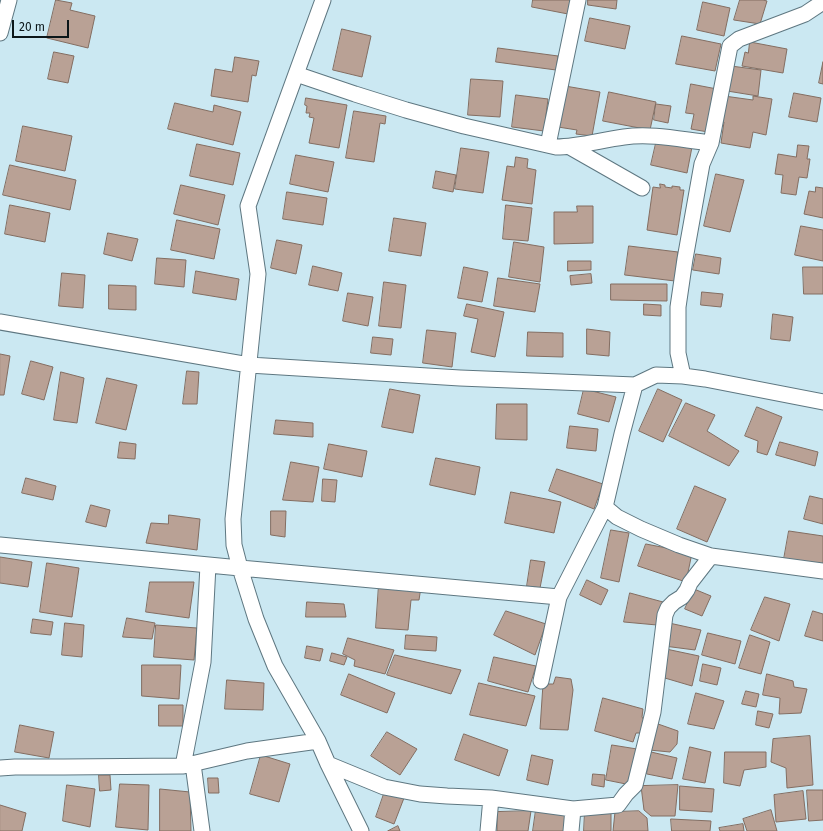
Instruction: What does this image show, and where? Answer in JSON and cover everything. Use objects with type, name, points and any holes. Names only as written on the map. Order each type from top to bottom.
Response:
[{"type":"street","points":[[0,33],[9,0]]},
{"type":"street","points":[[323,0],[248,206],[258,274],[233,519],[234,545],[256,619],[275,666],[318,741],[361,831]]},
{"type":"street","points":[[548,145],[578,0]]},
{"type":"street","points":[[684,376],[678,353],[678,307],[702,164],[710,143],[730,46],[739,39],[805,14],[823,2]]},
{"type":"street","points":[[296,74],[406,110],[464,126],[556,147],[570,147],[624,137],[648,135],[710,143]]},
{"type":"street","points":[[570,147],[642,188]]},
{"type":"street","points":[[0,322],[249,365],[460,378],[635,385],[656,375],[684,376],[823,402]]},
{"type":"street","points":[[541,682],[559,597],[605,507],[635,385]]},
{"type":"street","points":[[605,507],[617,517],[641,529],[679,545],[711,556],[823,571]]},
{"type":"street","points":[[0,545],[559,597]]},
{"type":"street","points":[[328,764],[384,786],[420,794],[491,798],[573,809],[618,805],[635,785],[653,712],[665,615],[668,608],[682,597],[711,556]]},
{"type":"street","points":[[202,831],[188,765],[203,662],[208,565]]},
{"type":"street","points":[[0,768],[15,766],[64,767],[188,765],[247,751],[318,741]]},
{"type":"street","points":[[488,831],[491,798]]},
{"type":"street","points":[[571,831],[573,809]]},
{"type":"building","points":[[56,0],[72,3],[70,10],[95,16],[88,48],[47,38]]},
{"type":"building","points":[[533,0],[570,0],[568,14],[532,7]]},
{"type":"building","points":[[588,0],[617,0],[616,9],[588,5]]},
{"type":"building","points":[[740,0],[767,1],[760,24],[734,20]]},
{"type":"building","points":[[703,2],[730,8],[724,36],[697,30]]},
{"type":"building","points":[[590,18],[630,26],[625,49],[585,41]]},
{"type":"building","points":[[342,29],[371,36],[362,77],[333,70]]},
{"type":"building","points":[[682,36],[721,44],[715,71],[676,64]]},
{"type":"building","points":[[750,42],[787,49],[783,73],[742,66],[745,52],[748,53]]},
{"type":"building","points":[[498,48],[558,56],[556,70],[496,62]]},
{"type":"building","points":[[54,52],[74,56],[68,83],[48,79]]},
{"type":"building","points":[[235,57],[259,61],[256,76],[252,75],[248,102],[211,96],[215,69],[232,72]]},
{"type":"building","points":[[823,62],[823,84],[819,83]]},
{"type":"building","points":[[731,66],[761,70],[758,96],[727,91]]},
{"type":"building","points":[[471,79],[503,81],[500,117],[468,115]]},
{"type":"building","points":[[691,84],[717,89],[708,132],[691,129],[694,114],[686,113]]},
{"type":"building","points":[[565,86],[600,92],[592,136],[576,134],[577,130],[558,127]]},
{"type":"building","points":[[609,92],[656,102],[650,130],[603,121]]},
{"type":"building","points":[[794,93],[821,98],[817,122],[789,117]]},
{"type":"building","points":[[516,95],[548,99],[544,131],[512,127]]},
{"type":"building","points":[[724,96],[753,100],[753,96],[772,99],[766,135],[753,132],[750,148],[721,143],[724,122],[720,122]]},
{"type":"building","points":[[306,98],[347,105],[339,148],[309,143],[314,118],[309,117],[310,113],[306,113]]},
{"type":"building","points":[[175,103],[213,112],[214,105],[241,112],[233,145],[168,129]]},
{"type":"building","points":[[656,104],[671,106],[668,123],[654,120]]},
{"type":"building","points":[[354,111],[386,116],[385,124],[380,123],[374,162],[346,158]]},
{"type":"building","points":[[23,126],[72,136],[65,171],[16,161]]},
{"type":"building","points":[[657,139],[692,147],[687,173],[651,165]]},
{"type":"building","points":[[197,144],[240,153],[233,185],[190,176]]},
{"type":"building","points":[[798,145],[809,146],[807,159],[810,159],[807,178],[799,177],[796,195],[781,193],[783,175],[775,174],[778,154],[796,157]]},
{"type":"building","points":[[461,148],[489,152],[483,193],[455,189]]},
{"type":"building","points":[[296,155],[334,162],[328,192],[290,184]]},
{"type":"building","points":[[516,157],[528,159],[527,168],[536,170],[532,204],[502,200],[507,166],[514,167]]},
{"type":"building","points":[[10,165],[76,180],[70,210],[3,195]]},
{"type":"building","points":[[436,171],[456,175],[453,192],[433,188]]},
{"type":"building","points":[[716,174],[744,180],[730,232],[704,226]]},
{"type":"building","points":[[660,184],[665,185],[665,187],[680,187],[680,190],[684,190],[677,235],[647,230],[653,187],[660,188]]},
{"type":"building","points":[[181,185],[225,195],[218,225],[174,214]]},
{"type":"building","points":[[816,187],[823,188],[823,218],[804,214],[809,191],[815,192]]},
{"type":"building","points":[[287,192],[327,198],[323,225],[283,219]]},
{"type":"building","points":[[10,205],[50,213],[45,242],[5,234]]},
{"type":"building","points":[[506,205],[532,208],[528,241],[503,239]]},
{"type":"building","points":[[577,206],[593,206],[593,243],[554,244],[554,212],[577,212]]},
{"type":"building","points":[[394,218],[426,223],[421,256],[389,251]]},
{"type":"building","points":[[177,220],[220,229],[214,259],[171,250]]},
{"type":"building","points":[[801,226],[823,230],[823,261],[795,255]]},
{"type":"building","points":[[108,233],[138,239],[132,261],[104,254]]},
{"type":"building","points":[[277,240],[302,245],[296,274],[271,268]]},
{"type":"building","points":[[514,242],[544,247],[540,282],[509,277]]},
{"type":"building","points":[[629,246],[678,252],[675,281],[625,275]]},
{"type":"building","points":[[696,254],[721,258],[719,274],[693,270]]},
{"type":"building","points":[[157,258],[186,260],[184,287],[155,284]]},
{"type":"building","points":[[568,261],[591,261],[591,270],[568,271]]},
{"type":"building","points":[[313,266],[342,273],[338,291],[309,285]]},
{"type":"building","points":[[464,267],[488,272],[482,302],[458,298]]},
{"type":"building","points":[[803,267],[823,267],[823,294],[804,294]]},
{"type":"building","points":[[196,271],[239,279],[236,300],[193,293]]},
{"type":"building","points":[[62,273],[85,275],[83,308],[59,306]]},
{"type":"building","points":[[591,274],[592,283],[571,285],[570,276]]},
{"type":"building","points":[[498,278],[540,284],[535,312],[494,306]]},
{"type":"building","points":[[384,282],[406,285],[401,328],[379,326]]},
{"type":"building","points":[[611,284],[667,284],[667,301],[611,300]]},
{"type":"building","points":[[109,285],[136,286],[136,310],[109,309]]},
{"type":"building","points":[[702,292],[723,294],[721,307],[701,305]]},
{"type":"building","points":[[348,293],[373,297],[368,326],[343,321]]},
{"type":"building","points":[[467,304],[504,312],[495,357],[471,352],[478,319],[464,316]]},
{"type":"building","points":[[644,304],[661,305],[661,316],[644,315]]},
{"type":"building","points":[[773,314],[793,317],[790,341],[771,339]]},
{"type":"building","points":[[587,329],[610,332],[609,356],[587,354]]},
{"type":"building","points":[[427,330],[456,333],[452,367],[423,363]]},
{"type":"building","points":[[528,332],[563,333],[563,357],[527,356]]},
{"type":"building","points":[[373,337],[393,339],[391,355],[371,353]]},
{"type":"building","points":[[0,354],[10,356],[4,395],[0,395]]},
{"type":"building","points":[[31,361],[53,367],[44,400],[22,394]]},
{"type":"building","points":[[187,371],[199,372],[197,404],[183,404]]},
{"type":"building","points":[[61,372],[84,378],[77,423],[54,420]]},
{"type":"building","points":[[107,378],[137,385],[126,430],[96,423]]},
{"type":"building","points":[[390,389],[420,395],[413,433],[382,427]]},
{"type":"building","points":[[584,389],[616,397],[609,422],[578,414]]},
{"type":"building","points":[[658,389],[682,400],[663,442],[639,431]]},
{"type":"building","points":[[686,403],[715,415],[707,431],[739,451],[729,466],[669,436]]},
{"type":"building","points":[[497,404],[527,404],[527,440],[496,439]]},
{"type":"building","points":[[757,407],[782,417],[767,455],[757,452],[758,441],[745,436]]},
{"type":"building","points":[[276,420],[313,423],[313,437],[274,434]]},
{"type":"building","points":[[570,426],[598,429],[596,451],[567,448]]},
{"type":"building","points":[[120,442],[136,444],[135,459],[118,458]]},
{"type":"building","points":[[780,442],[818,452],[815,466],[776,455]]},
{"type":"building","points":[[329,444],[367,451],[362,477],[324,469]]},
{"type":"building","points":[[436,458],[480,467],[475,495],[430,485]]},
{"type":"building","points":[[291,462],[319,467],[313,502],[283,500]]},
{"type":"building","points":[[557,469],[603,484],[594,509],[549,491]]},
{"type":"building","points":[[26,478],[56,486],[53,500],[22,493]]},
{"type":"building","points":[[323,479],[337,480],[335,502],[322,501]]},
{"type":"building","points":[[695,486],[726,499],[707,542],[677,529]]},
{"type":"building","points":[[511,492],[561,502],[554,533],[505,523]]},
{"type":"building","points":[[810,496],[823,499],[823,524],[804,519]]},
{"type":"building","points":[[91,505],[110,510],[106,527],[86,522]]},
{"type":"building","points":[[271,511],[286,511],[285,537],[271,535]]},
{"type":"building","points":[[169,515],[200,519],[197,550],[146,543],[151,523],[168,524]]},
{"type":"building","points":[[611,530],[629,533],[619,582],[601,578]]},
{"type":"building","points":[[789,531],[823,536],[823,565],[784,559]]},
{"type":"building","points":[[646,544],[692,553],[686,582],[638,566]]},
{"type":"building","points":[[0,557],[32,562],[28,587],[0,583]]},
{"type":"building","points":[[531,560],[545,562],[540,588],[527,586]]},
{"type":"building","points":[[47,563],[79,568],[72,617],[40,612]]},
{"type":"building","points":[[587,580],[608,590],[601,605],[580,595]]},
{"type":"building","points":[[150,582],[194,582],[189,618],[146,612]]},
{"type":"building","points":[[379,584],[421,587],[419,600],[411,600],[408,630],[376,628]]},
{"type":"building","points":[[694,589],[711,596],[702,616],[685,609]]},
{"type":"building","points":[[630,593],[663,602],[657,625],[624,622]]},
{"type":"building","points":[[765,597],[790,604],[779,641],[751,630]]},
{"type":"building","points":[[307,602],[344,604],[346,617],[306,617]]},
{"type":"building","points":[[506,611],[546,624],[535,655],[494,635]]},
{"type":"building","points":[[813,611],[823,614],[823,641],[805,636]]},
{"type":"building","points":[[127,618],[155,623],[152,639],[123,637]]},
{"type":"building","points":[[33,619],[53,622],[51,635],[31,633]]},
{"type":"building","points":[[65,623],[84,625],[82,657],[62,655]]},
{"type":"building","points":[[669,623],[701,630],[695,650],[664,646]]},
{"type":"building","points":[[156,625],[197,628],[194,660],[154,657]]},
{"type":"building","points":[[708,633],[741,641],[735,664],[702,655]]},
{"type":"building","points":[[406,635],[437,637],[436,651],[405,649]]},
{"type":"building","points":[[750,635],[770,642],[761,674],[739,668]]},
{"type":"building","points":[[348,638],[394,650],[385,674],[354,666],[355,660],[343,654]]},
{"type":"building","points":[[307,646],[323,649],[320,661],[305,658]]},
{"type":"building","points":[[666,649],[699,656],[692,686],[658,676]]},
{"type":"building","points":[[332,653],[347,657],[344,665],[330,661]]},
{"type":"building","points":[[395,655],[461,670],[451,694],[387,675]]},
{"type":"building","points":[[494,657],[536,666],[528,692],[488,681]]},
{"type":"building","points":[[703,664],[721,668],[717,685],[700,681]]},
{"type":"building","points":[[142,665],[181,665],[179,699],[142,696]]},
{"type":"building","points":[[349,674],[395,693],[387,713],[341,695]]},
{"type":"building","points":[[767,674],[793,681],[794,687],[807,689],[801,713],[779,714],[780,698],[763,695]]},
{"type":"building","points":[[556,677],[571,679],[573,690],[568,730],[540,729],[543,684],[553,684]]},
{"type":"building","points":[[227,680],[264,683],[263,710],[225,709]]},
{"type":"building","points":[[479,683],[535,696],[526,726],[470,715]]},
{"type":"building","points":[[746,691],[759,694],[756,707],[742,704]]},
{"type":"building","points":[[696,693],[724,701],[714,729],[688,724]]},
{"type":"building","points":[[603,698],[643,709],[642,717],[645,722],[642,733],[636,733],[633,742],[595,731]]},
{"type":"building","points":[[159,705],[183,705],[183,726],[159,726]]},
{"type":"building","points":[[758,711],[773,714],[769,728],[756,725]]},
{"type":"building","points":[[658,724],[678,731],[677,744],[670,752],[649,750]]},
{"type":"building","points":[[20,725],[54,732],[49,758],[15,752]]},
{"type":"building","points":[[387,732],[417,749],[400,775],[371,756]]},
{"type":"building","points":[[464,734],[508,750],[499,776],[455,760]]},
{"type":"building","points":[[810,736],[813,785],[787,788],[786,768],[771,762],[773,739]]},
{"type":"building","points":[[612,745],[637,749],[631,785],[606,780]]},
{"type":"building","points":[[690,747],[711,752],[705,783],[683,779]]},
{"type":"building","points":[[651,752],[677,758],[672,779],[647,774]]},
{"type":"building","points":[[725,752],[766,752],[766,767],[744,770],[740,786],[724,783]]},
{"type":"building","points":[[261,755],[290,764],[279,802],[250,794]]},
{"type":"building","points":[[532,755],[553,760],[548,785],[527,780]]},
{"type":"building","points":[[593,774],[605,775],[604,787],[592,785]]},
{"type":"building","points":[[99,775],[110,775],[111,790],[100,791]]},
{"type":"building","points":[[208,778],[218,778],[219,793],[209,793]]},
{"type":"building","points":[[120,784],[149,785],[148,830],[116,827]]},
{"type":"building","points":[[67,785],[95,789],[90,827],[63,821]]},
{"type":"building","points":[[678,785],[675,816],[651,816],[644,810],[641,786]]},
{"type":"building","points":[[680,786],[714,789],[712,812],[680,810]]},
{"type":"building","points":[[160,789],[190,792],[191,831],[160,831]]},
{"type":"building","points":[[807,790],[823,790],[823,820],[809,821]]},
{"type":"building","points":[[385,791],[404,798],[394,824],[376,817]]},
{"type":"building","points":[[803,791],[806,819],[776,822],[774,795]]},
{"type":"building","points":[[0,805],[26,813],[22,831],[0,831]]},
{"type":"building","points":[[536,810],[569,813],[567,831],[533,831]]},
{"type":"building","points":[[771,810],[777,831],[747,831],[743,819]]},
{"type":"building","points":[[531,811],[528,831],[497,831],[497,812]]},
{"type":"building","points":[[585,811],[611,811],[611,831],[584,831]]},
{"type":"building","points":[[639,811],[647,818],[648,831],[613,831],[615,812]]},
{"type":"building","points":[[671,819],[711,821],[710,831],[672,831]]},
{"type":"building","points":[[743,824],[744,831],[720,831],[719,828]]},
{"type":"building","points":[[398,826],[400,831],[388,831]]}]
